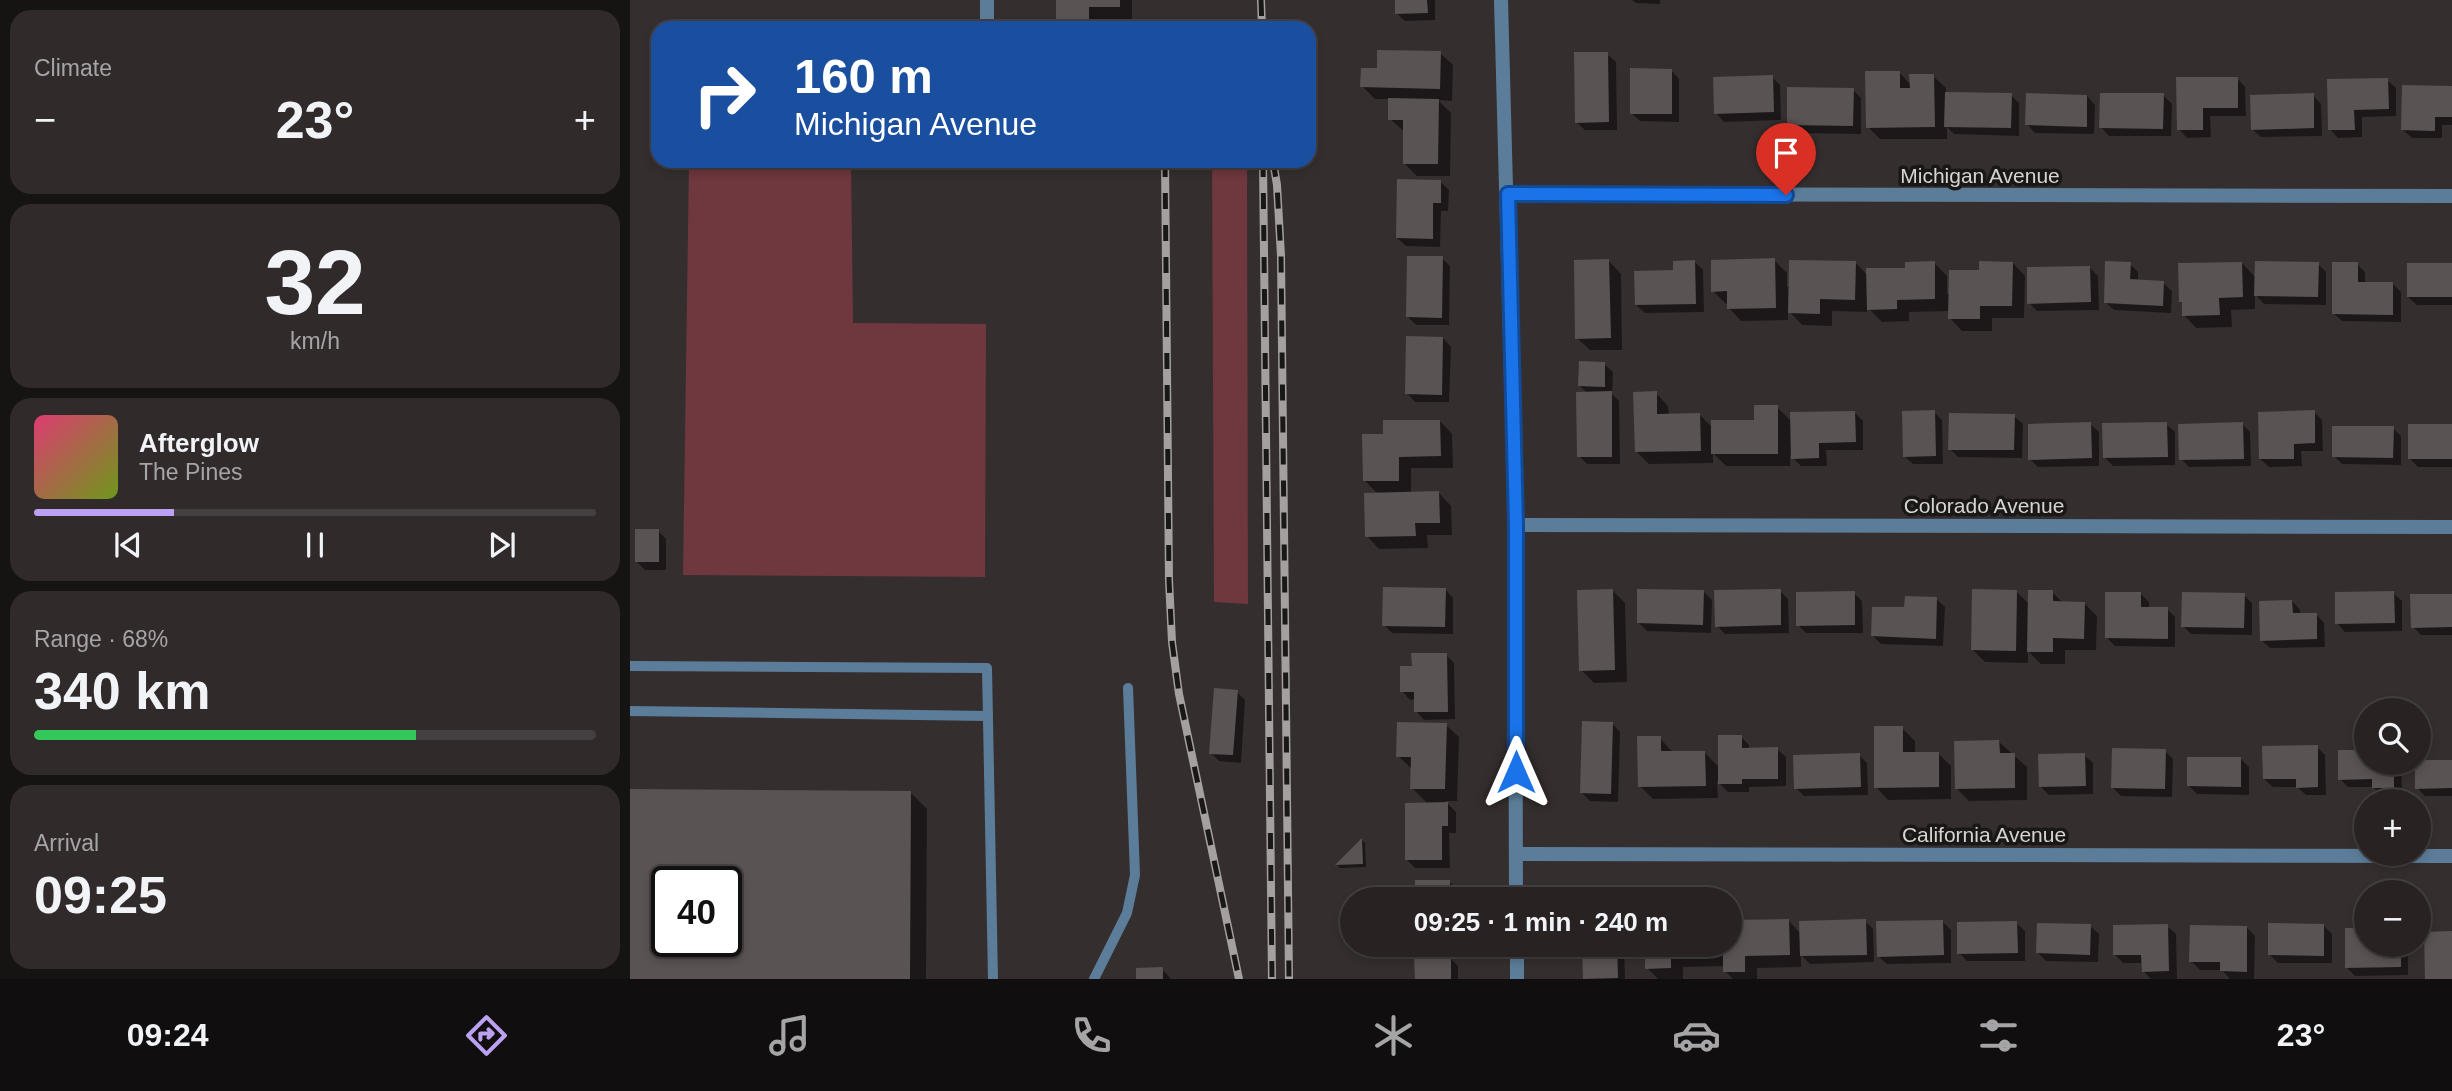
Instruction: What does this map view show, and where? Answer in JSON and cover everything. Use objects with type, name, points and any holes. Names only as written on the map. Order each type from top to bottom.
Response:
[{"type":"street","points":[[987,0],[987,21]]},
{"type":"street","points":[[1501,0],[1516,525],[1516,887]]},
{"type":"street","name":"Michigan Avenue","points":[[1508,194],[2452,196]]},
{"type":"street","name":"Colorado Avenue","points":[[1516,525],[2452,527]]},
{"type":"street","name":"California Avenue","points":[[1516,854],[2452,856]]},
{"type":"street","points":[[1517,957],[1517,979]]},
{"type":"lane","points":[[630,667],[987,668],[993,979]]},
{"type":"lane","points":[[1094,979],[1127,913],[1135,875],[1128,688]]},
{"type":"lane","points":[[630,711],[988,716]]},
{"type":"shaded area","points":[[689,168],[851,168],[853,323],[986,324],[985,577],[683,575]]},
{"type":"shaded area","points":[[1212,168],[1247,168],[1248,604],[1214,602]]},
{"type":"building","points":[[1056,0],[1120,0],[1120,7],[1089,7],[1089,21],[1056,21]]},
{"type":"building","points":[[1395,0],[1427,0],[1428,13],[1395,14]]},
{"type":"building","points":[[1377,50],[1441,51],[1440,89],[1360,87],[1361,68],[1377,68]]},
{"type":"building","points":[[1574,52],[1608,52],[1609,122],[1575,123]]},
{"type":"building","points":[[1630,68],[1672,69],[1672,114],[1630,114]]},
{"type":"building","points":[[1865,71],[1900,71],[1900,88],[1910,88],[1909,74],[1934,74],[1935,127],[1866,128]]},
{"type":"building","points":[[1773,75],[1774,112],[1714,114],[1713,77]]},
{"type":"building","points":[[2176,77],[2238,77],[2238,108],[2203,108],[2203,130],[2177,130]]},
{"type":"building","points":[[2388,78],[2389,109],[2354,110],[2355,130],[2328,130],[2327,79]]},
{"type":"building","points":[[2402,85],[2452,86],[2452,117],[2435,117],[2435,131],[2401,130]]},
{"type":"building","points":[[1787,87],[1854,88],[1853,126],[1787,125]]},
{"type":"building","points":[[1945,92],[2012,93],[2011,128],[1944,127]]},
{"type":"building","points":[[2026,93],[2087,95],[2087,127],[2025,125]]},
{"type":"building","points":[[2100,93],[2164,93],[2163,129],[2099,128]]},
{"type":"building","points":[[2314,93],[2314,128],[2251,130],[2250,95]]},
{"type":"building","points":[[1388,98],[1439,99],[1438,164],[1403,164],[1403,120],[1388,120]]},
{"type":"building","points":[[1397,179],[1441,180],[1441,203],[1433,203],[1433,239],[1396,238]]},
{"type":"building","points":[[1407,256],[1443,256],[1442,318],[1406,317]]},
{"type":"building","points":[[1775,258],[1776,308],[1727,309],[1727,291],[1711,292],[1711,260]]},
{"type":"building","points":[[1609,259],[1611,338],[1575,339],[1574,260]]},
{"type":"building","points":[[1695,260],[1696,304],[1635,305],[1634,271],[1673,270],[1673,261]]},
{"type":"building","points":[[1789,260],[1856,261],[1855,300],[1820,299],[1820,314],[1788,313]]},
{"type":"building","points":[[1935,261],[1935,299],[1897,300],[1897,309],[1867,310],[1866,268],[1905,268],[1905,262]]},
{"type":"building","points":[[1979,261],[2013,262],[2012,306],[1980,306],[1980,319],[1948,319],[1949,270],[1979,270]]},
{"type":"building","points":[[2105,261],[2131,262],[2130,279],[2164,281],[2163,306],[2104,303]]},
{"type":"building","points":[[2255,261],[2319,262],[2318,297],[2254,296]]},
{"type":"building","points":[[2242,262],[2243,297],[2219,298],[2220,315],[2182,316],[2178,263]]},
{"type":"building","points":[[2332,262],[2358,262],[2358,282],[2393,282],[2393,315],[2332,314]]},
{"type":"building","points":[[2407,263],[2452,263],[2452,297],[2407,297]]},
{"type":"building","points":[[2090,266],[2091,302],[2027,304],[2027,267]]},
{"type":"building","points":[[1406,336],[1443,337],[1442,395],[1405,394]]},
{"type":"building","points":[[1579,361],[1605,362],[1605,387],[1578,386]]},
{"type":"building","points":[[1612,391],[1612,457],[1577,457],[1576,392]]},
{"type":"building","points":[[1657,391],[1657,414],[1700,413],[1701,451],[1635,452],[1633,392]]},
{"type":"building","points":[[1754,405],[1778,405],[1778,454],[1711,454],[1711,420],[1754,420]]},
{"type":"building","points":[[1935,410],[1936,456],[1903,457],[1902,411]]},
{"type":"building","points":[[2315,410],[2315,443],[2294,444],[2294,459],[2259,459],[2258,412]]},
{"type":"building","points":[[1855,411],[1856,442],[1819,443],[1819,458],[1791,459],[1790,412]]},
{"type":"building","points":[[1949,413],[2015,414],[2014,450],[1948,450]]},
{"type":"building","points":[[1383,420],[1440,420],[1441,456],[1399,457],[1399,481],[1363,481],[1362,434],[1383,434]]},
{"type":"building","points":[[2091,422],[2092,458],[2028,460],[2028,424]]},
{"type":"building","points":[[2167,422],[2168,457],[2103,458],[2102,423]]},
{"type":"building","points":[[2243,422],[2244,459],[2179,460],[2178,424]]},
{"type":"building","points":[[2408,424],[2452,424],[2452,459],[2408,459]]},
{"type":"building","points":[[2332,426],[2394,426],[2393,458],[2332,457]]},
{"type":"building","points":[[1439,491],[1440,523],[1415,523],[1416,536],[1365,537],[1364,493]]},
{"type":"building","points":[[635,529],[659,529],[659,562],[635,562]]},
{"type":"building","points":[[1383,587],[1446,588],[1445,627],[1382,626]]},
{"type":"building","points":[[1613,589],[1615,670],[1579,671],[1577,590]]},
{"type":"building","points":[[1637,589],[1704,590],[1703,625],[1637,623]]},
{"type":"building","points":[[1781,589],[1781,625],[1715,627],[1714,590]]},
{"type":"building","points":[[1972,589],[2017,590],[2016,651],[1971,650]]},
{"type":"building","points":[[2028,590],[2053,590],[2053,601],[2085,602],[2084,639],[2053,638],[2053,652],[2027,652]]},
{"type":"building","points":[[1855,591],[1855,625],[1796,626],[1796,592]]},
{"type":"building","points":[[2394,591],[2395,623],[2335,624],[2335,592]]},
{"type":"building","points":[[2105,592],[2141,592],[2141,607],[2168,607],[2168,639],[2105,638]]},
{"type":"building","points":[[2182,592],[2245,593],[2244,628],[2181,627]]},
{"type":"building","points":[[2410,594],[2452,594],[2452,627],[2411,628]]},
{"type":"building","points":[[1905,596],[1937,597],[1936,639],[1871,636],[1872,607],[1904,607]]},
{"type":"building","points":[[2292,600],[2293,613],[2317,613],[2317,639],[2260,641],[2259,601]]},
{"type":"building","points":[[1411,653],[1447,653],[1448,712],[1414,712],[1414,692],[1400,692],[1400,666],[1412,666]]},
{"type":"building","points":[[1214,688],[1238,690],[1233,755],[1209,754]]},
{"type":"building","points":[[1582,721],[1613,722],[1611,794],[1580,793]]},
{"type":"building","points":[[1397,722],[1447,723],[1445,789],[1410,789],[1411,757],[1396,757]]},
{"type":"building","points":[[1874,726],[1903,726],[1903,752],[1939,752],[1939,787],[1874,788]]},
{"type":"building","points":[[1718,735],[1742,735],[1742,748],[1778,747],[1778,779],[1742,779],[1742,784],[1718,784]]},
{"type":"building","points":[[1637,736],[1661,736],[1661,751],[1705,751],[1706,786],[1638,787]]},
{"type":"building","points":[[1999,740],[2000,753],[2015,753],[2015,788],[1955,789],[1954,741]]},
{"type":"building","points":[[2318,745],[2318,787],[2296,788],[2296,779],[2263,779],[2262,746]]},
{"type":"building","points":[[2112,748],[2166,749],[2165,789],[2111,788]]},
{"type":"building","points":[[2338,750],[2354,750],[2354,775],[2394,775],[2394,788],[2372,788],[2372,779],[2338,780]]},
{"type":"building","points":[[1860,753],[1861,787],[1794,789],[1793,755]]},
{"type":"building","points":[[2085,753],[2086,786],[2039,787],[2038,754]]},
{"type":"building","points":[[2187,757],[2241,757],[2241,787],[2187,786]]},
{"type":"building","points":[[2431,760],[2452,760],[2452,788],[2415,789],[2415,775],[2431,775]]},
{"type":"building","points":[[630,789],[911,791],[910,979],[630,979]]},
{"type":"building","points":[[1448,802],[1448,826],[1442,826],[1442,860],[1405,860],[1405,803]]},
{"type":"building","points":[[1362,838],[1363,864],[1335,865]]},
{"type":"building","points":[[1415,880],[1450,880],[1450,887],[1415,887]]},
{"type":"building","points":[[1789,919],[1790,955],[1745,956],[1745,972],[1723,972],[1723,957],[1742,957],[1742,920]]},
{"type":"building","points":[[1866,919],[1867,955],[1800,956],[1799,921]]},
{"type":"building","points":[[1943,920],[1944,955],[1877,957],[1876,921]]},
{"type":"building","points":[[2017,921],[2018,953],[1957,954],[1957,922]]},
{"type":"building","points":[[2037,923],[2091,924],[2090,955],[2036,953]]},
{"type":"building","points":[[2268,923],[2324,924],[2324,956],[2268,955]]},
{"type":"building","points":[[2168,924],[2169,971],[2142,972],[2141,955],[2113,955],[2113,925]]},
{"type":"building","points":[[2190,925],[2247,926],[2247,972],[2220,971],[2220,962],[2189,962]]},
{"type":"building","points":[[2345,928],[2354,928],[2354,957],[2401,957],[2401,967],[2345,968]]},
{"type":"building","points":[[2452,931],[2452,979],[2425,979],[2425,957],[2431,957],[2431,932]]},
{"type":"building","points":[[1414,957],[1451,957],[1451,979],[1415,979]]},
{"type":"building","points":[[1582,957],[1617,957],[1618,978],[1583,979]]},
{"type":"building","points":[[1645,957],[1671,957],[1671,968],[1645,969]]},
{"type":"building","points":[[1163,967],[1163,979],[1136,979],[1136,968]]},
{"type":"railway","points":[[1261,0],[1262,21]]},
{"type":"railway","points":[[1165,168],[1172,642],[1179,694],[1239,979]]},
{"type":"railway","points":[[1263,168],[1272,979]]},
{"type":"railway","points":[[1274,168],[1281,256],[1289,979]]},
{"type":"route","points":[[1516,772],[1516,525],[1508,194],[1786,195]]}]
